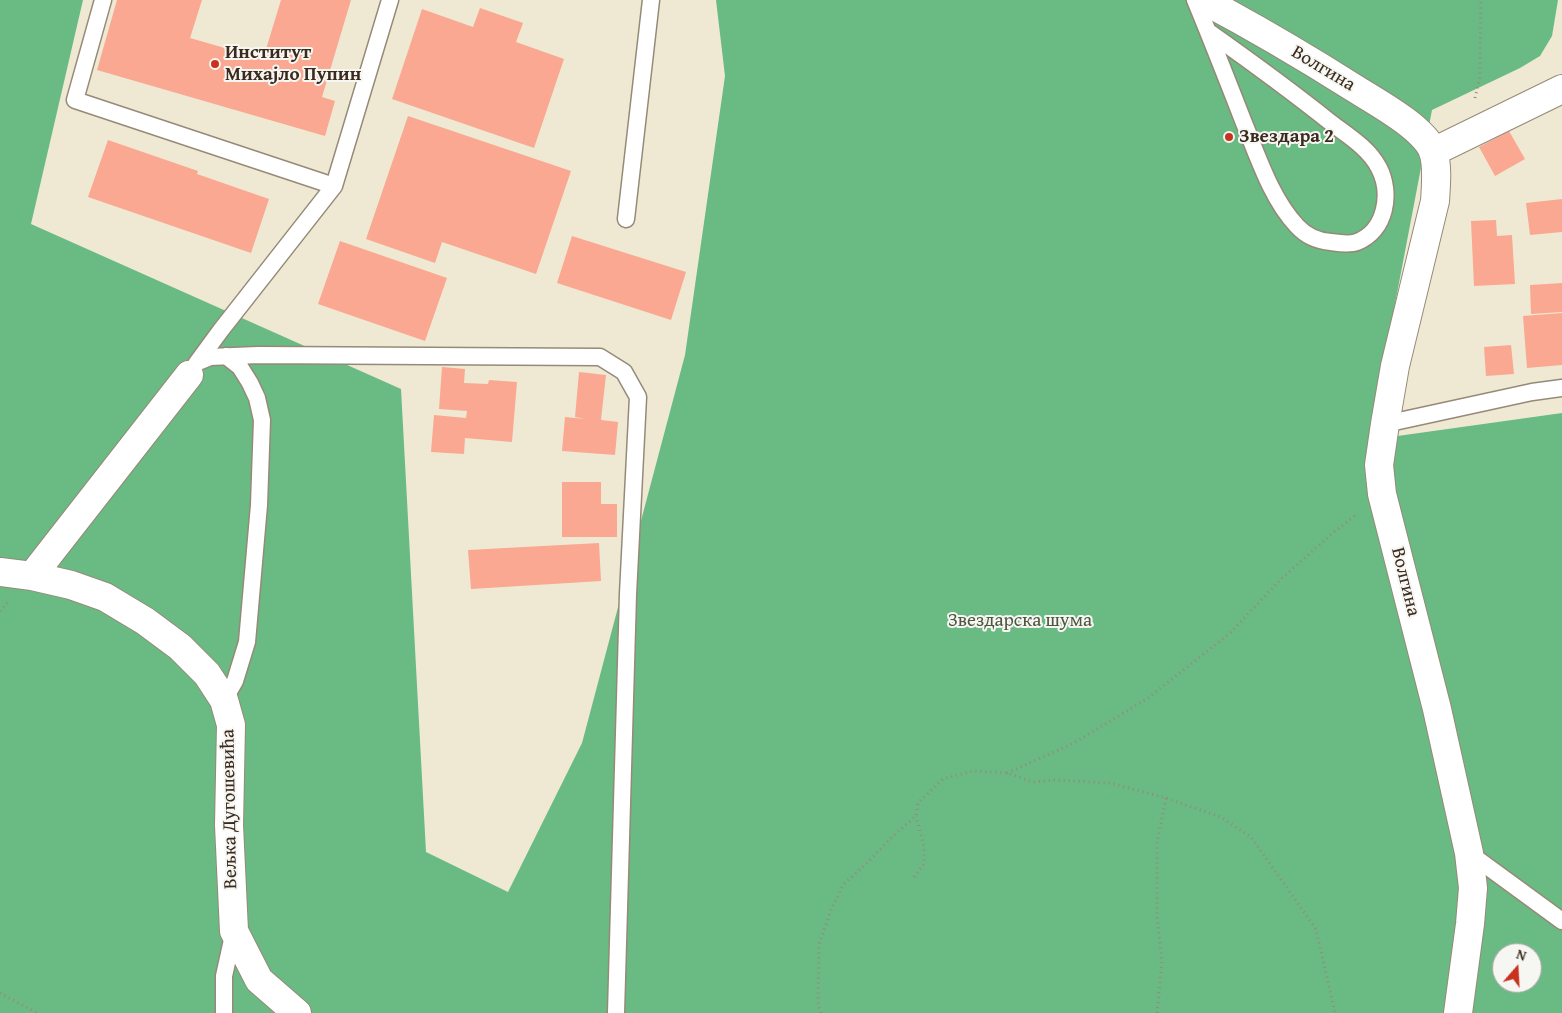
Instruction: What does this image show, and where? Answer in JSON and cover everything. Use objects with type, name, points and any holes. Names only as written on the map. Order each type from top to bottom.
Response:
[{"type":"street","name":"Волгина","points":[[1203,0],[1316,63],[1399,116],[1424,137],[1433,152],[1436,176],[1435,201],[1396,366],[1379,465],[1382,494],[1437,710],[1470,854],[1473,888],[1458,1013]]},
{"type":"street","points":[[1433,152],[1562,89]]},
{"type":"street","points":[[32,576],[194,368]]},
{"type":"street","name":"Вељка Дугошевића","points":[[0,572],[32,576],[71,585],[105,597],[145,621],[180,648],[208,674],[224,700],[231,725],[230,825],[234,931],[258,980],[297,1013]]},
{"type":"lane","points":[[103,0],[75,100],[334,186]]},
{"type":"lane","points":[[194,368],[221,330],[334,186],[390,0]]},
{"type":"lane","points":[[626,218],[651,0]]},
{"type":"lane","points":[[1195,0],[1257,156],[1283,210],[1299,228],[1319,241],[1338,244],[1356,242],[1372,233],[1381,218],[1386,200],[1385,183],[1379,167],[1365,149],[1277,79],[1209,32]]},
{"type":"lane","points":[[194,368],[210,357],[226,356],[600,357],[624,372],[638,397],[628,594],[616,1013]]},
{"type":"lane","points":[[224,700],[235,681],[247,642],[259,505],[262,420],[257,398],[250,383],[240,367],[226,356]]},
{"type":"lane","points":[[1385,424],[1532,392],[1562,388]]},
{"type":"lane","points":[[1470,854],[1562,921]]},
{"type":"lane","points":[[224,1013],[224,976],[234,931]]},
{"type":"path","points":[[1467,135],[1480,78],[1481,0]]},
{"type":"path","points":[[1007,773],[1074,743],[1148,698],[1230,633],[1282,578],[1334,532],[1382,494]]},
{"type":"path","points":[[914,876],[924,864],[924,846],[916,816],[918,803],[943,779],[974,771],[1007,773],[1033,782],[1054,780],[1110,783],[1166,798],[1221,817],[1251,837],[1316,929],[1336,1013]]},
{"type":"path","points":[[1156,1013],[1162,961],[1158,916],[1157,843],[1166,798]]},
{"type":"path","points":[[821,1013],[818,1004],[819,944],[832,908],[843,885],[866,866],[892,837],[916,816]]},
{"type":"path","points":[[0,994],[37,1013]]},
{"type":"green space","name":"Звездарска шума","points":[[0,0],[83,0],[31,224],[401,389],[426,852],[508,892],[582,743],[685,355],[725,76],[716,0],[1558,0],[1552,36],[1540,56],[1520,68],[1432,110],[1369,440],[1562,413],[1562,1013],[0,1013]]},
{"type":"building","name":"Институт Михајло Пупин","points":[[117,0],[202,0],[190,38],[263,59],[281,0],[351,0],[322,97],[335,101],[325,136],[97,70]]},
{"type":"building","points":[[480,8],[523,23],[516,42],[564,59],[534,148],[392,99],[422,9],[473,27]]},
{"type":"building","points":[[408,116],[571,171],[536,274],[442,242],[435,263],[366,239]]},
{"type":"building","points":[[1509,131],[1525,159],[1495,176],[1479,147]]},
{"type":"building","points":[[108,140],[198,171],[197,174],[269,199],[251,253],[88,197]]},
{"type":"building","points":[[1562,199],[1562,232],[1530,235],[1526,203]]},
{"type":"building","points":[[1496,220],[1497,236],[1512,235],[1515,284],[1474,286],[1471,221]]},
{"type":"building","points":[[572,236],[686,272],[671,320],[557,283]]},
{"type":"building","points":[[340,241],[447,278],[425,341],[318,304]]},
{"type":"building","points":[[1562,283],[1562,312],[1531,314],[1530,285]]},
{"type":"building","points":[[1562,313],[1562,365],[1527,368],[1523,316]]},
{"type":"building","points":[[1511,345],[1514,374],[1486,376],[1484,347]]},
{"type":"building","points":[[442,367],[465,369],[464,383],[488,384],[489,380],[517,382],[512,442],[465,438],[464,454],[431,452],[434,415],[466,418],[467,411],[439,409]]},
{"type":"building","points":[[579,372],[606,375],[601,420],[618,422],[615,455],[562,451],[565,417],[585,419],[575,417]]},
{"type":"building","points":[[562,482],[601,482],[601,504],[617,504],[617,537],[562,537]]},
{"type":"building","points":[[599,543],[601,581],[471,589],[468,550]]},
{"type":"place","name":"Институт Михајло Пупин","points":[[215,64]]},
{"type":"place","name":"Звездара 2","points":[[1229,137]]}]
